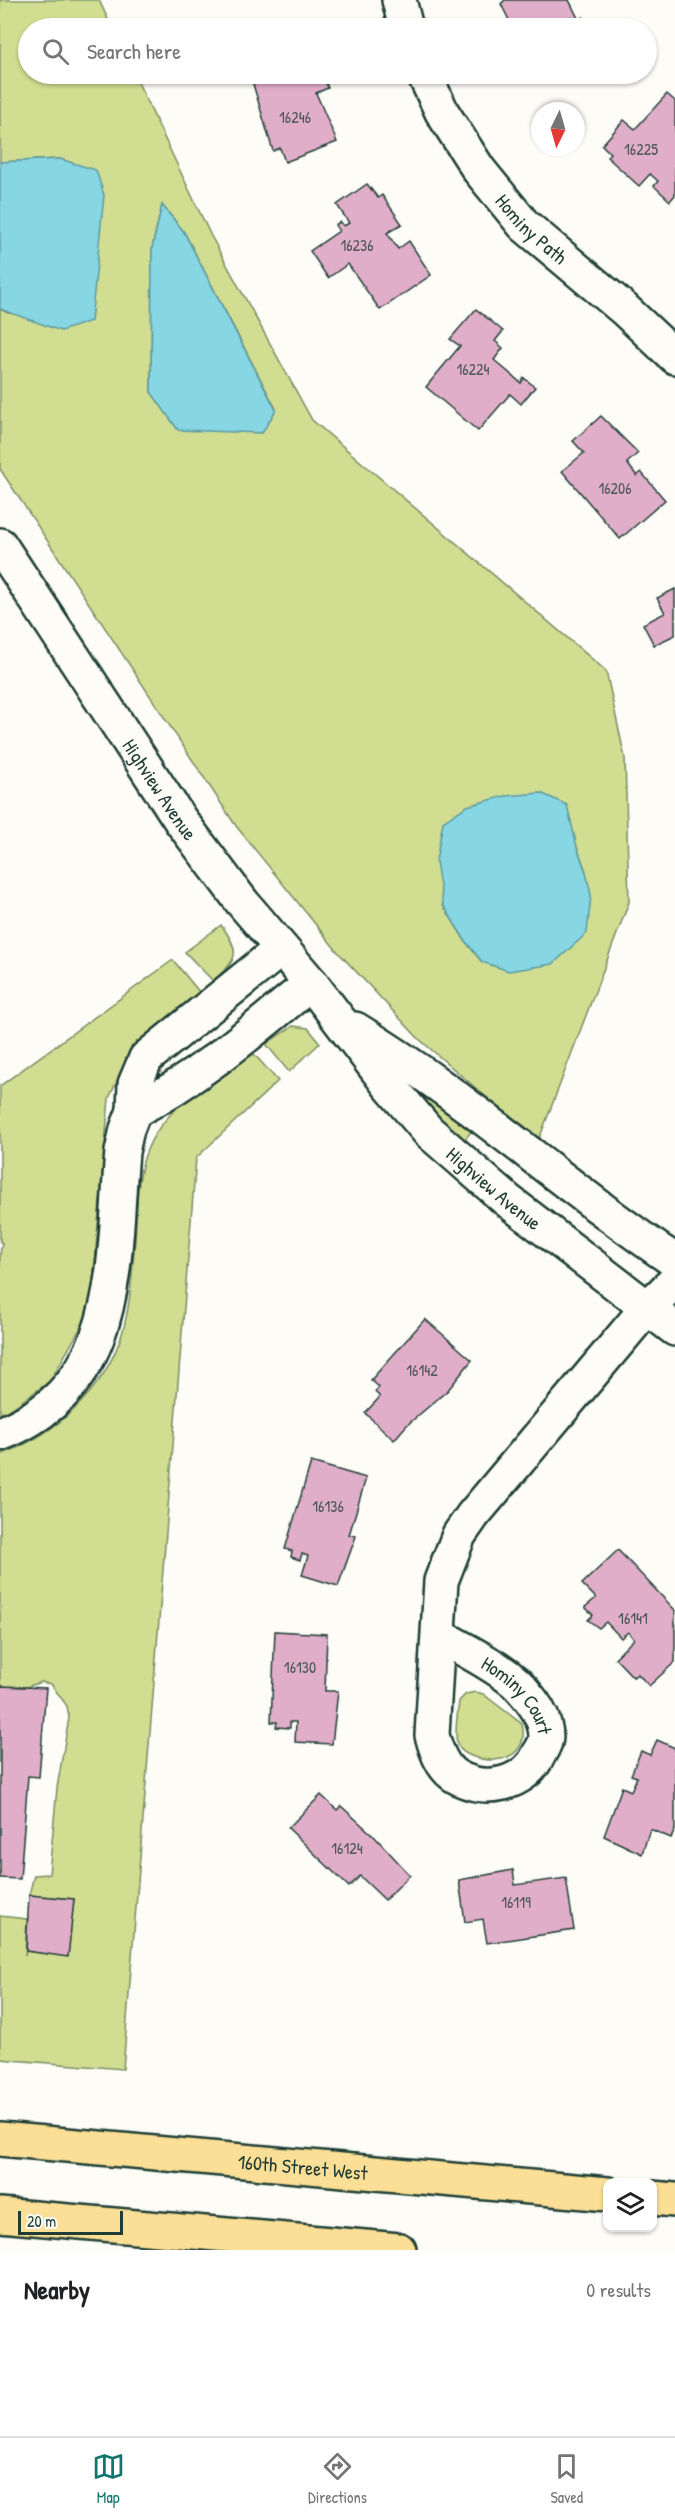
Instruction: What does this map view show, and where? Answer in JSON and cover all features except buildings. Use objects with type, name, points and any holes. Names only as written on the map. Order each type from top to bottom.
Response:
[{"type":"main road","name":"160th Street West","points":[[0,2139],[603,2194]]},
{"type":"main road","points":[[657,2198],[675,2200]]},
{"type":"main road","points":[[0,2215],[399,2250]]},
{"type":"street","points":[[399,0],[404,18]]},
{"type":"street","name":"Hominy Path","points":[[428,84],[441,112],[479,171],[524,225],[624,309],[675,357]]},
{"type":"street","name":"Highview Avenue","points":[[0,546],[181,820],[242,902],[311,983],[388,1084],[428,1131],[507,1200],[675,1329]]},
{"type":"street","points":[[0,1434],[37,1416],[74,1380],[89,1360],[99,1336],[108,1309],[123,1152],[127,1129],[134,1111],[135,1084],[146,1059],[281,949]]},
{"type":"street","points":[[134,1111],[180,1085],[311,983]]},
{"type":"street","name":"Highview Avenue","points":[[341,1021],[401,1057],[459,1098],[628,1230],[675,1261]]},
{"type":"street","points":[[646,1309],[675,1281]]},
{"type":"street","name":"Hominy Court","points":[[438,1635],[517,1684],[533,1702],[543,1721],[546,1740],[537,1760],[526,1774],[494,1785],[477,1784],[456,1777],[444,1765],[436,1751],[432,1735],[441,1581],[459,1535],[473,1515],[646,1309]]},
{"type":"green space","points":[[0,0],[99,0],[107,18],[18,18],[18,84],[139,84],[211,236],[312,420],[606,671],[625,758],[629,902],[538,1142],[419,1039],[337,951],[236,826],[0,469],[0,309],[8,313],[91,321],[96,260],[60,159],[0,162]],"holes":[[[162,205],[184,232],[276,409],[151,392],[152,248]],[[577,847],[586,872],[482,962],[466,942],[443,905]]]},
{"type":"green space","points":[[221,925],[232,943],[234,956],[213,981],[185,952]]},
{"type":"green space","points":[[173,960],[200,993],[141,1044],[125,1065],[109,1098],[88,1315],[50,1381],[11,1409],[0,1414],[0,1254],[2,1243],[0,1242],[0,1086]]},
{"type":"green space","points":[[293,1026],[308,1028],[320,1043],[289,1072],[266,1044]]},
{"type":"green space","points":[[254,1054],[278,1081],[196,1158],[123,2069],[0,2059],[0,1916],[27,1919],[25,1956],[26,1951],[68,1956],[74,1899],[29,1895],[34,1875],[49,1874],[57,1788],[69,1718],[67,1706],[51,1684],[41,1682],[26,1687],[0,1686],[0,1455],[40,1436],[58,1423],[90,1392],[103,1374],[122,1334],[127,1311],[139,1182],[147,1150],[155,1134],[179,1106],[193,1094]]},
{"type":"green space","points":[[420,1092],[474,1128],[462,1143],[416,1096]]},
{"type":"green space","points":[[476,1692],[483,1694],[522,1724],[523,1739],[517,1750],[508,1757],[496,1760],[471,1756],[457,1743],[459,1701],[466,1694]]},
{"type":"water","points":[[60,159],[96,170],[104,195],[91,321],[61,331],[0,309],[0,162]]},
{"type":"water","points":[[162,205],[184,232],[276,410],[262,433],[178,430],[151,392],[152,248]]},
{"type":"water","points":[[541,793],[567,805],[591,895],[587,933],[553,964],[509,971],[482,962],[466,942],[443,905],[436,861],[443,822],[467,806],[505,796]]}]
